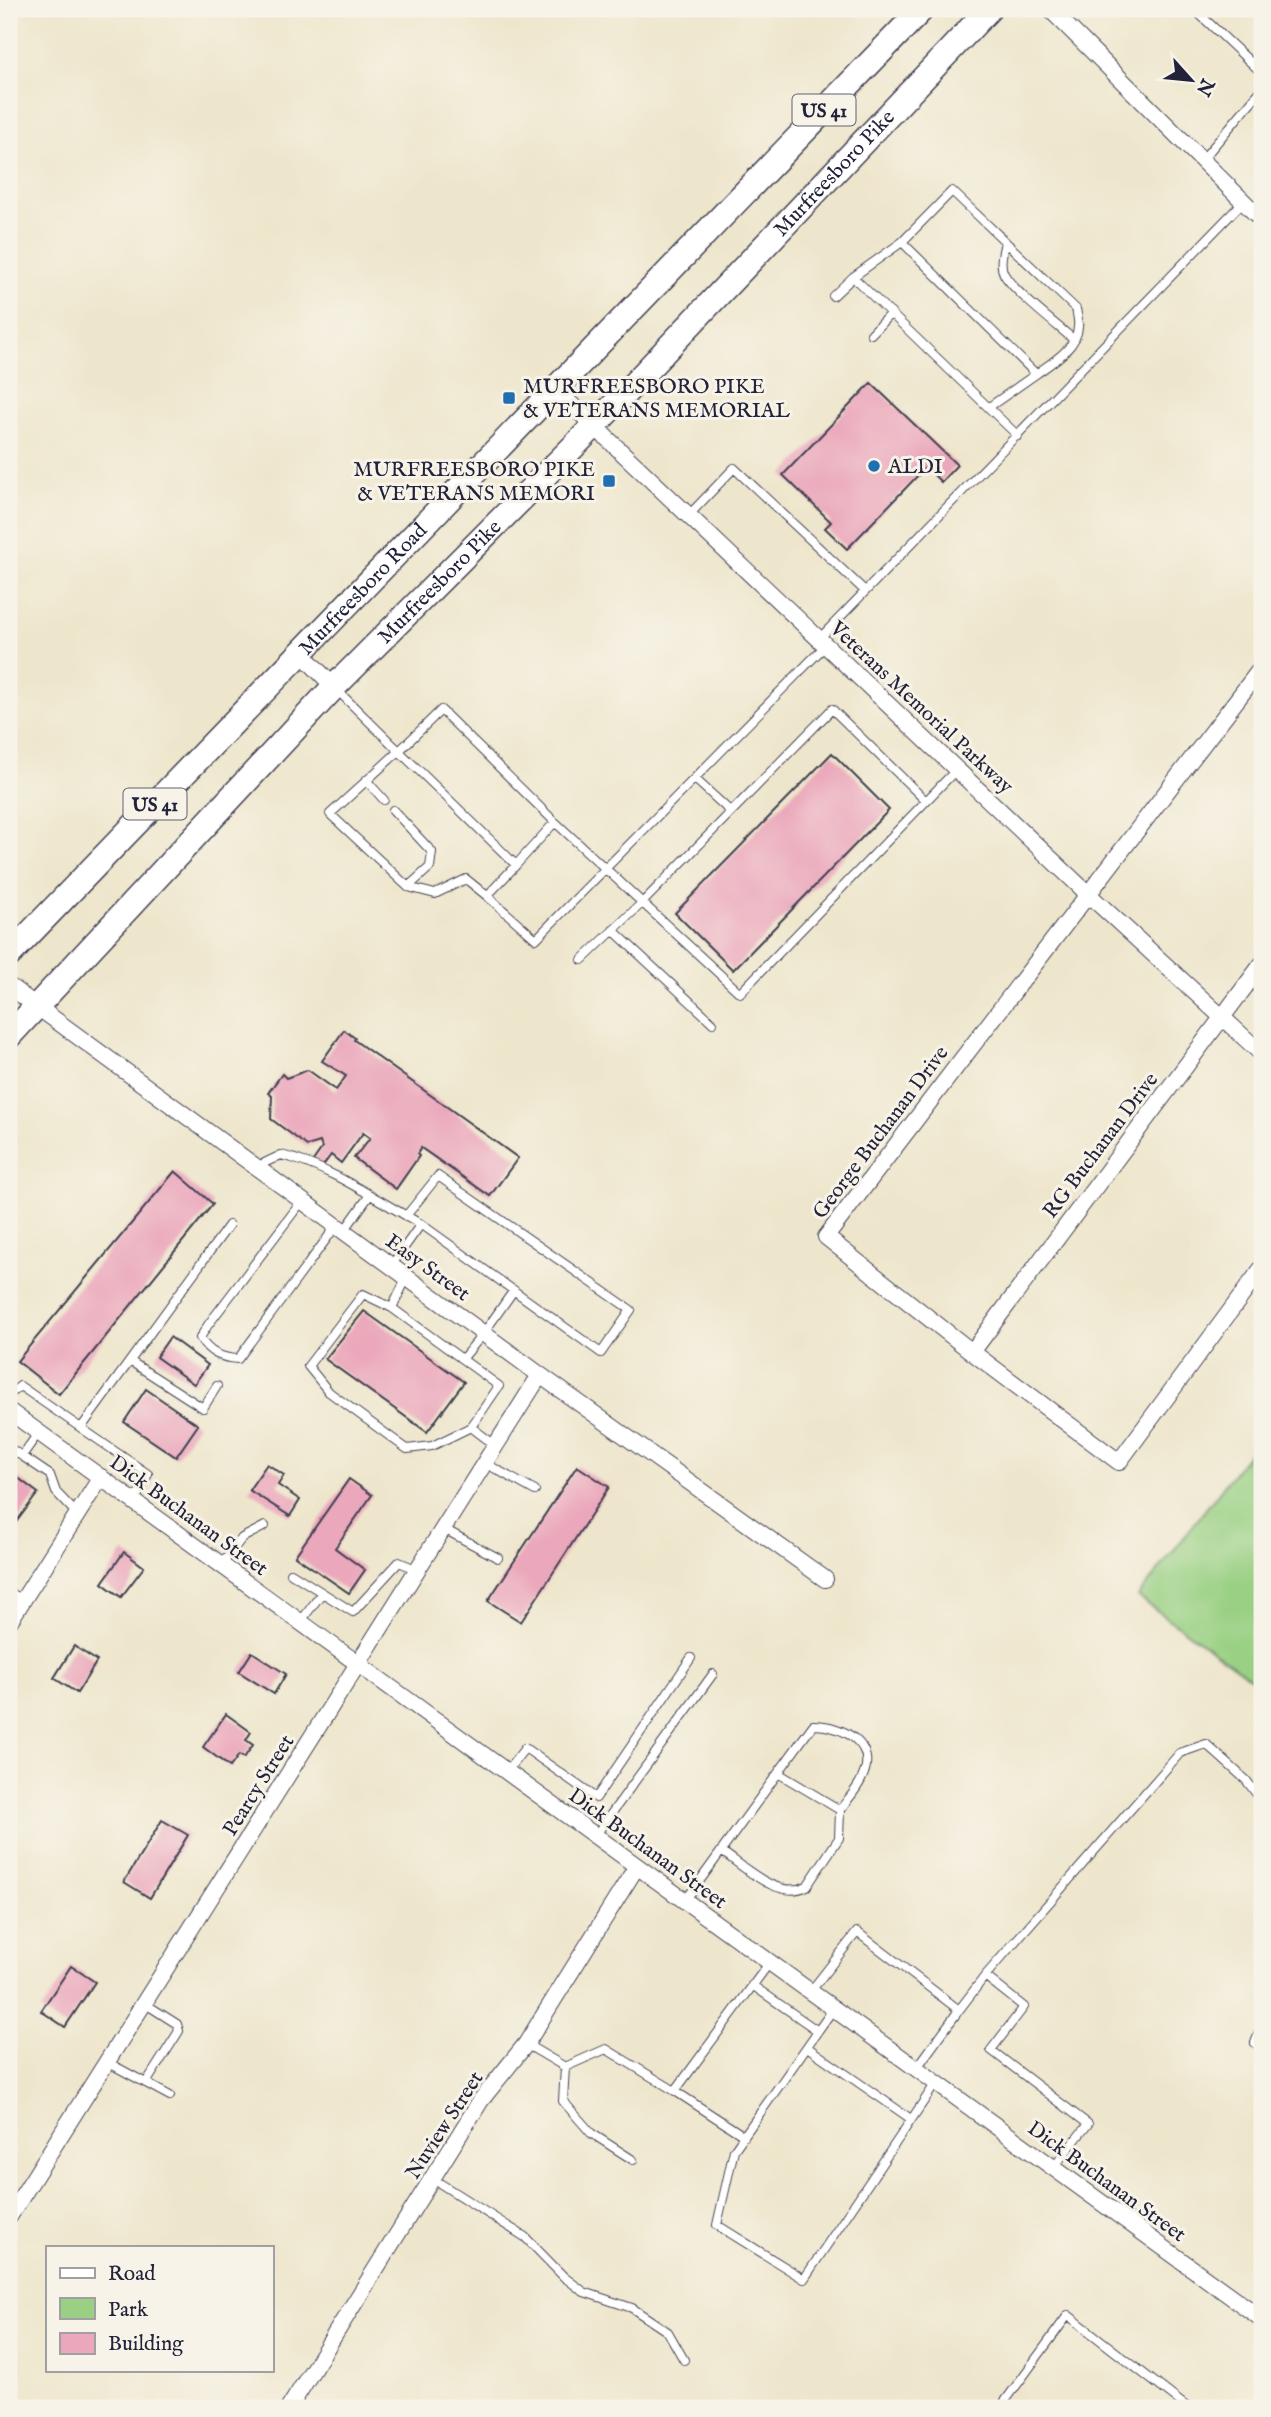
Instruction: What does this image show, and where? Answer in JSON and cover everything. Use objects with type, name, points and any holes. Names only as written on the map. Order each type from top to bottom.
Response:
[{"type":"main road","name":"Murfreesboro Road","points":[[9,956],[922,9]]},
{"type":"main road","name":"Murfreesboro Pike","points":[[9,1036],[334,687],[594,426],[989,9]]},
{"type":"street","points":[[1050,9],[1262,219]]},
{"type":"street","name":"Veterans Memorial Parkway","points":[[555,388],[1087,894],[1262,1054]]},
{"type":"street","points":[[300,652],[334,687]]},
{"type":"street","name":"George Buchanan Drive","points":[[1262,667],[826,1237],[972,1352],[1119,1462],[1262,1268]]},
{"type":"street","name":"RG Buchanan Drive","points":[[972,1352],[1262,964]]},
{"type":"street","name":"Easy Street","points":[[9,986],[483,1334],[825,1579]]},
{"type":"street","name":"Pearcy Street","points":[[9,2217],[540,1375]]},
{"type":"street","name":"Dick Buchanan Street","points":[[9,1411],[1262,2319]]},
{"type":"street","points":[[9,1622],[16,1596],[77,1514],[101,1476]]},
{"type":"street","name":"Nuview Street","points":[[289,2408],[481,2101],[526,2045],[637,1866]]},
{"type":"lane","points":[[1194,9],[1262,73]]},
{"type":"lane","points":[[1202,160],[1262,89]]},
{"type":"lane","points":[[834,296],[853,277],[902,242],[951,191],[1076,309],[1079,328],[1074,340],[1060,356],[989,407]]},
{"type":"lane","points":[[957,769],[740,993],[607,868],[555,822],[441,710],[330,814],[408,887],[435,894],[466,880],[536,939],[607,868],[695,779],[823,642],[865,591],[1244,201]]},
{"type":"lane","points":[[1005,241],[1001,262],[1003,273],[1074,340]]},
{"type":"lane","points":[[902,242],[1035,374]]},
{"type":"lane","points":[[853,277],[1018,436]]},
{"type":"lane","points":[[871,334],[891,313]]},
{"type":"lane","points":[[688,515],[734,468],[865,591]]},
{"type":"lane","points":[[334,687],[516,865]]},
{"type":"lane","points":[[582,960],[643,902],[832,709],[926,801]]},
{"type":"lane","points":[[695,779],[731,812]]},
{"type":"lane","points":[[366,780],[384,800]]},
{"type":"lane","points":[[393,810],[432,852],[430,867],[408,887]]},
{"type":"lane","points":[[487,896],[555,822]]},
{"type":"lane","points":[[613,930],[713,1023]]},
{"type":"lane","points":[[256,1167],[281,1155],[306,1161],[369,1196],[406,1216],[421,1224],[601,1353],[631,1310],[438,1176],[406,1216]]},
{"type":"lane","points":[[302,1201],[208,1325],[200,1338],[206,1348],[224,1358],[238,1359],[340,1228],[369,1196]]},
{"type":"lane","points":[[391,1266],[421,1224]]},
{"type":"lane","points":[[81,1428],[229,1226]]},
{"type":"lane","points":[[392,1308],[407,1277]]},
{"type":"lane","points":[[463,1358],[514,1290]]},
{"type":"lane","points":[[363,1294],[392,1308],[463,1358],[499,1386],[471,1427],[432,1446],[407,1449],[329,1392],[308,1366],[363,1294]]},
{"type":"lane","points":[[130,1361],[203,1408],[218,1386]]},
{"type":"lane","points":[[9,1395],[20,1386],[148,1475],[135,1501]]},
{"type":"lane","points":[[471,1427],[496,1446]]},
{"type":"lane","points":[[22,1456],[39,1432]]},
{"type":"lane","points":[[9,1448],[50,1475],[56,1492],[77,1514]]},
{"type":"lane","points":[[485,1464],[535,1491]]},
{"type":"lane","points":[[222,1564],[242,1538],[265,1526]]},
{"type":"lane","points":[[444,1529],[498,1558]]},
{"type":"lane","points":[[291,1573],[353,1612],[399,1562],[418,1570]]},
{"type":"lane","points":[[301,1621],[322,1594]]},
{"type":"lane","points":[[507,1771],[526,1748],[596,1798],[691,1658]]},
{"type":"lane","points":[[595,1836],[713,1674]]},
{"type":"lane","points":[[685,1901],[720,1851],[813,1725],[829,1725],[846,1733],[861,1745],[867,1758],[863,1778],[840,1811],[839,1838],[807,1886],[799,1890],[778,1889],[720,1851]]},
{"type":"lane","points":[[916,2069],[985,1976],[1180,1753],[1206,1744],[1247,1780],[1262,1801]]},
{"type":"lane","points":[[778,1773],[840,1811]]},
{"type":"lane","points":[[810,1992],[857,1932],[959,2010]]},
{"type":"lane","points":[[675,2091],[770,1962]]},
{"type":"lane","points":[[985,1976],[1024,2007],[992,2050],[1088,2124],[1053,2168]]},
{"type":"lane","points":[[752,1985],[818,2031]]},
{"type":"lane","points":[[144,2003],[177,2024],[179,2031],[146,2083]]},
{"type":"lane","points":[[834,2008],[734,2150],[717,2225],[804,2279],[936,2083]]},
{"type":"lane","points":[[1262,2025],[1255,2043],[1262,2048]]},
{"type":"lane","points":[[526,2045],[565,2067]]},
{"type":"lane","points":[[807,2047],[911,2119]]},
{"type":"lane","points":[[565,2067],[606,2049],[744,2136]]},
{"type":"lane","points":[[107,2062],[170,2096]]},
{"type":"lane","points":[[565,2067],[563,2101],[591,2133],[633,2160]]},
{"type":"lane","points":[[433,2179],[525,2237],[564,2277],[584,2292],[632,2308],[668,2332],[684,2360]]},
{"type":"lane","points":[[1000,2408],[1068,2315],[1188,2408]]},
{"type":"green space","points":[[1262,1436],[1262,1686],[1138,1597]]},
{"type":"building","points":[[1249,9],[1262,9],[1262,21]]},
{"type":"building","name":"ALDI","points":[[871,383],[957,465],[941,482],[926,467],[847,549],[825,528],[831,522],[783,475]]},
{"type":"building","points":[[832,753],[889,810],[733,970],[675,913]]},
{"type":"building","points":[[344,1030],[355,1038],[354,1040],[518,1158],[490,1196],[421,1148],[417,1154],[419,1156],[396,1189],[354,1158],[370,1138],[363,1133],[341,1163],[331,1155],[322,1167],[313,1161],[322,1148],[320,1142],[307,1146],[271,1119],[272,1096],[268,1093],[282,1074],[286,1078],[308,1070],[336,1090],[346,1076],[322,1061]]},
{"type":"building","points":[[175,1171],[213,1204],[59,1394],[17,1361]]},
{"type":"building","points":[[364,1311],[464,1382],[427,1432],[325,1359]]},
{"type":"building","points":[[170,1337],[208,1365],[194,1384],[156,1357]]},
{"type":"building","points":[[146,1389],[198,1425],[176,1457],[124,1422]]},
{"type":"building","points":[[267,1464],[284,1475],[278,1485],[300,1500],[290,1516],[249,1490]]},
{"type":"building","points":[[577,1466],[609,1487],[521,1622],[488,1601]]},
{"type":"building","points":[[9,1471],[38,1493],[11,1529],[9,1528]]},
{"type":"building","points":[[349,1479],[372,1495],[335,1548],[365,1570],[349,1593],[295,1556]]},
{"type":"building","points":[[124,1552],[144,1567],[121,1597],[102,1583]]},
{"type":"building","points":[[74,1646],[97,1661],[77,1693],[54,1678]]},
{"type":"building","points":[[252,1652],[286,1674],[274,1694],[239,1672]]},
{"type":"building","points":[[226,1714],[251,1732],[246,1740],[253,1745],[244,1758],[239,1755],[230,1767],[203,1747]]},
{"type":"building","points":[[162,1820],[188,1835],[150,1898],[124,1882]]},
{"type":"building","points":[[71,1966],[95,1982],[65,2027],[41,2011]]},
{"type":"place","name":"MURFREESBORO PIKE & VETERANS MEMORIAL","points":[[509,398]]},
{"type":"place","name":"ALDI","points":[[874,466]]},
{"type":"place","name":"MURFREESBORO PIKE & VETERANS MEMORI","points":[[609,481]]}]
